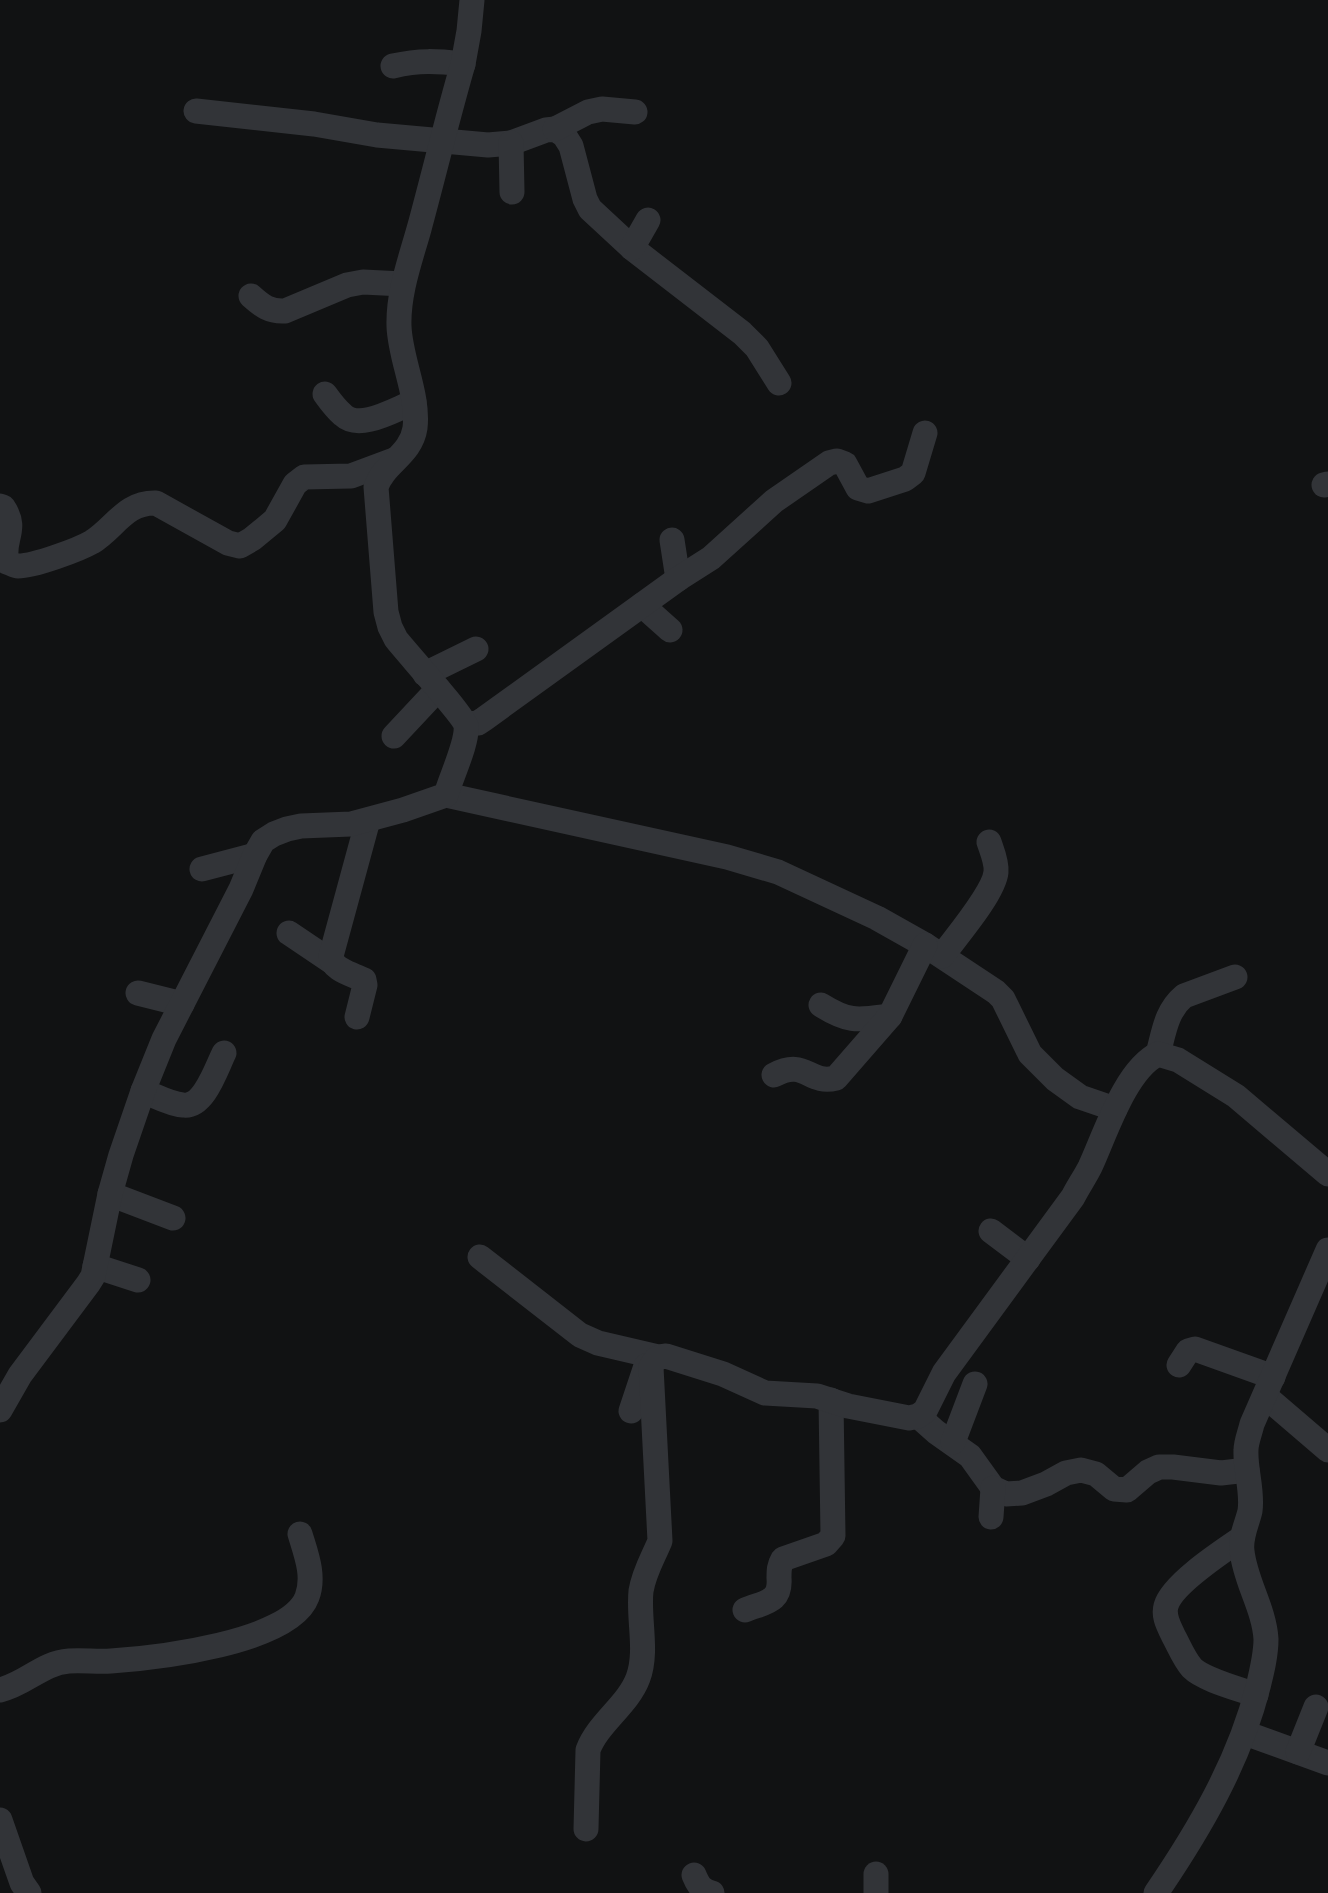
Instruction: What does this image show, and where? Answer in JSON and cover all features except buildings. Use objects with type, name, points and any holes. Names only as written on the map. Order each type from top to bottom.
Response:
[{"type":"street","points":[[446,795],[465,736],[466,724],[396,639],[390,627],[386,612],[376,487],[379,478],[410,444],[415,427],[414,402],[399,326],[403,284],[440,141],[463,64],[472,0]]},
{"type":"street","points":[[393,66],[421,61],[463,64]]},
{"type":"street","points":[[196,111],[440,141],[488,145],[511,143],[546,130],[555,129],[588,112],[602,109],[635,112]]},
{"type":"street","points":[[555,129],[564,134],[570,146],[585,199],[590,209],[632,248],[742,333],[757,348],[779,382]]},
{"type":"street","points":[[511,143],[512,192]]},
{"type":"street","points":[[632,248],[648,220]]},
{"type":"street","points":[[251,296],[267,309],[285,311],[347,285],[364,282],[403,284]]},
{"type":"street","points":[[324,394],[343,415],[355,422],[366,421],[414,402]]},
{"type":"street","points":[[466,724],[478,723],[484,720],[678,579],[711,558],[774,501],[829,463],[837,461],[845,464],[858,488],[868,491],[906,479],[912,473],[925,433]]},
{"type":"street","points":[[0,506],[4,507],[9,515],[11,527],[4,552],[7,562],[16,566],[37,562],[93,542],[120,518],[135,507],[145,503],[156,503],[228,543],[240,546],[252,539],[275,520],[295,484],[304,477],[351,476],[399,458]]},
{"type":"street","points":[[672,540],[678,579]]},
{"type":"street","points":[[642,605],[670,630]]},
{"type":"street","points":[[394,736],[431,682],[476,649]]},
{"type":"street","points":[[0,1410],[20,1375],[88,1284],[95,1266],[110,1194],[121,1155],[143,1091],[164,1039],[237,897],[263,841],[287,829],[301,826],[351,824],[403,810],[446,795],[728,857],[778,872],[876,918],[982,982],[1003,999],[1030,1054],[1055,1079],[1080,1097],[1115,1109]]},
{"type":"street","points":[[332,962],[331,956],[368,820]]},
{"type":"street","points":[[774,1075],[784,1069],[792,1068],[822,1080],[836,1078],[890,1016],[933,951],[992,885],[995,879],[996,864],[989,842]]},
{"type":"street","points":[[202,869],[255,855]]},
{"type":"street","points":[[289,933],[332,962],[335,966],[364,980],[365,985],[357,1016]]},
{"type":"street","points":[[1158,1054],[1169,1014],[1178,1001],[1184,996],[1235,977]]},
{"type":"street","points":[[138,993],[182,1004]]},
{"type":"street","points":[[821,1005],[836,1014],[853,1020],[890,1016]]},
{"type":"street","points":[[143,1091],[178,1104],[191,1105],[201,1098],[224,1053]]},
{"type":"street","points":[[480,1257],[580,1336],[598,1343],[654,1356],[666,1356],[723,1374],[765,1394],[806,1394],[848,1406],[909,1418],[918,1416],[925,1411],[944,1373],[1077,1190],[1089,1168],[1115,1109],[1140,1067],[1150,1057],[1158,1054],[1178,1060],[1236,1096],[1328,1174]]},
{"type":"street","points":[[110,1194],[173,1218]]},
{"type":"street","points":[[991,1231],[1028,1259]]},
{"type":"street","points":[[1156,1893],[1183,1854],[1209,1807],[1245,1733],[1256,1695],[1263,1667],[1266,1640],[1242,1550],[1242,1538],[1250,1511],[1247,1444],[1252,1424],[1328,1250]]},
{"type":"street","points":[[95,1266],[138,1280]]},
{"type":"street","points":[[1179,1365],[1188,1351],[1195,1348],[1269,1387],[1328,1450]]},
{"type":"street","points":[[631,1411],[654,1356]]},
{"type":"street","points":[[586,1829],[588,1750],[592,1738],[637,1680],[641,1665],[641,1591],[648,1563],[660,1541],[651,1367],[654,1356]]},
{"type":"street","points":[[742,1362],[754,1390]]},
{"type":"street","points":[[953,1442],[976,1384]]},
{"type":"street","points":[[745,1610],[774,1599],[778,1594],[780,1587],[778,1568],[782,1559],[826,1544],[833,1536],[831,1400]]},
{"type":"street","points":[[918,1416],[936,1432],[953,1442],[970,1456],[993,1488],[1006,1494],[1022,1493],[1046,1484],[1066,1473],[1081,1470],[1096,1474],[1114,1489],[1127,1490],[1148,1472],[1158,1467],[1221,1473],[1247,1470]]},
{"type":"street","points":[[991,1517],[993,1488]]},
{"type":"street","points":[[0,1690],[23,1682],[37,1671],[52,1664],[69,1661],[112,1661],[210,1648],[269,1628],[295,1614],[302,1607],[308,1594],[311,1581],[310,1571],[300,1534]]},
{"type":"street","points":[[1242,1538],[1201,1566],[1174,1593],[1166,1606],[1166,1621],[1186,1661],[1193,1669],[1201,1675],[1256,1695]]},
{"type":"street","points":[[1298,1752],[1316,1707]]},
{"type":"street","points":[[1245,1733],[1328,1763]]},
{"type":"street","points":[[0,1820],[22,1883],[29,1893]]},
{"type":"street","points":[[694,1875],[698,1884],[703,1889],[712,1893]]}]
